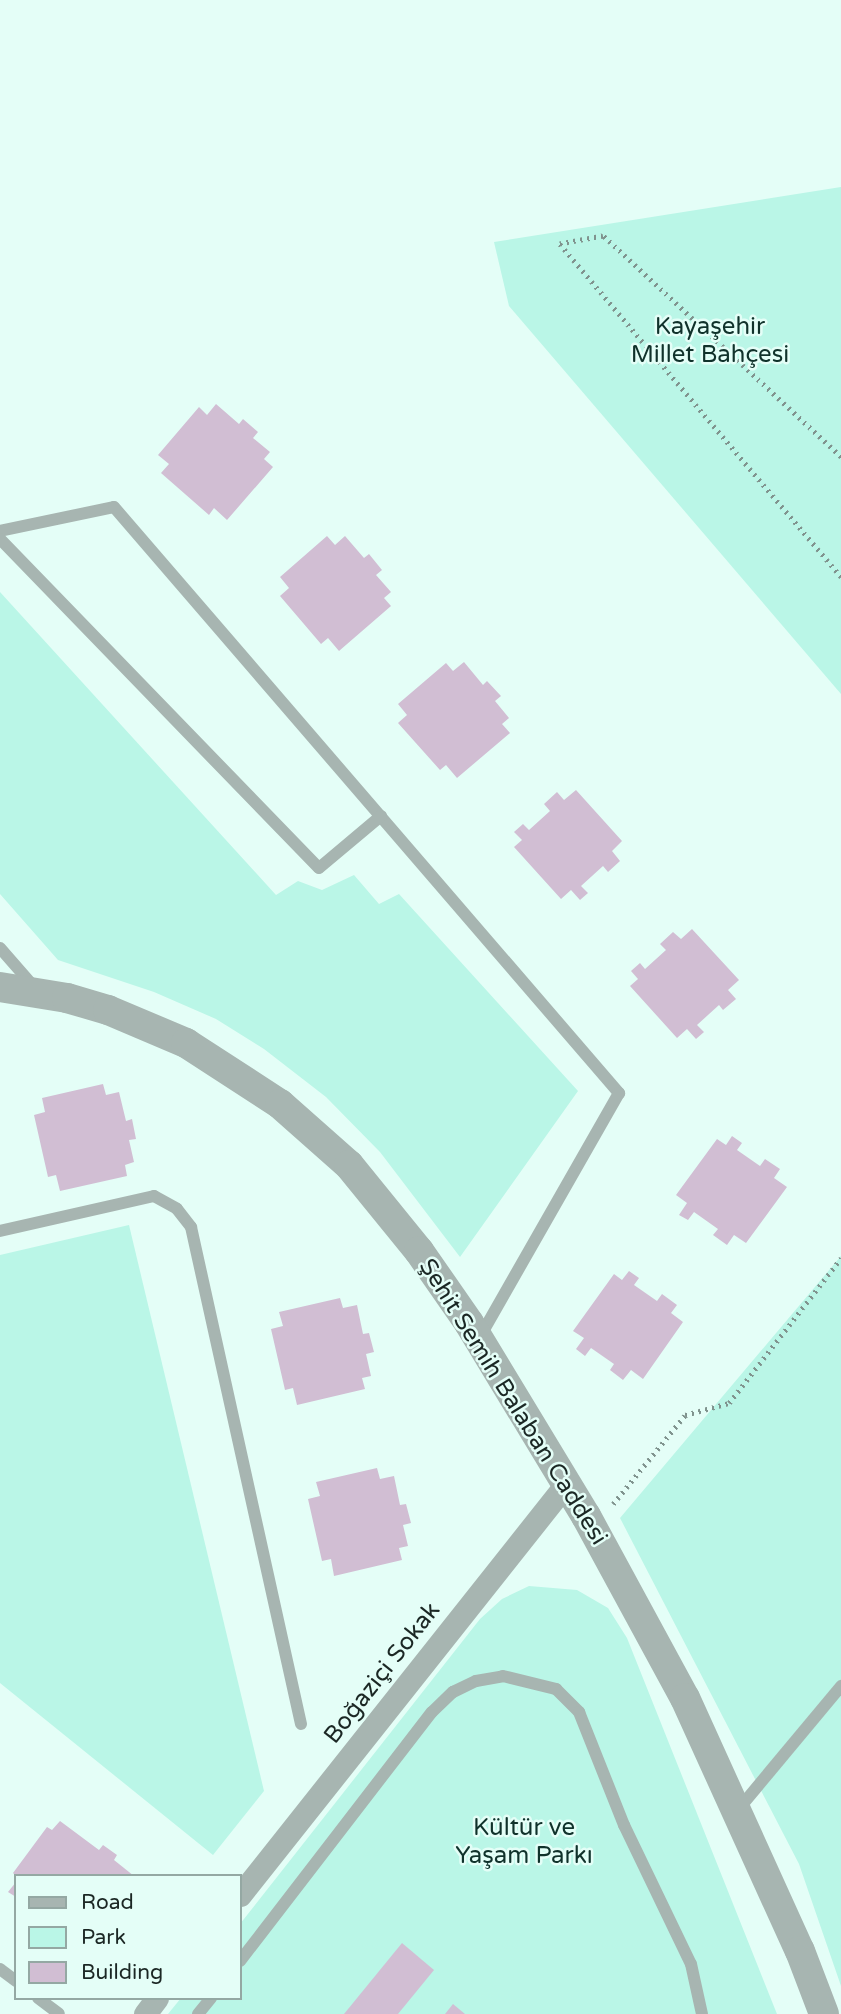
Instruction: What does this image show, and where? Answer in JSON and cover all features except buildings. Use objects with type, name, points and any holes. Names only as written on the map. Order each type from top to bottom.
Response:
[{"type":"street","name":"Şehit Semih Balaban Caddesi","points":[[0,987],[40,993],[108,1010],[186,1043],[280,1104],[349,1166],[419,1251],[478,1339],[566,1484],[685,1698],[800,1951],[824,2014]]},
{"type":"street","name":"Boğaziçi Sokak","points":[[242,1892],[566,1484]]},
{"type":"lane","points":[[0,531],[114,507],[619,1093],[478,1339]]},
{"type":"lane","points":[[0,539],[319,868],[381,816]]},
{"type":"lane","points":[[0,948],[40,993]]},
{"type":"lane","points":[[0,1231],[154,1196],[177,1209],[191,1227],[302,1724]]},
{"type":"lane","points":[[242,1958],[432,1712],[453,1692],[464,1686],[503,1676],[556,1689],[579,1712],[624,1825],[691,1964],[701,1997],[702,2014]]},
{"type":"lane","points":[[736,1811],[841,1686]]},
{"type":"lane","points":[[694,2014],[701,1997]]},
{"type":"lane","points":[[41,2000],[59,2014]]},
{"type":"lane","points":[[198,2014],[209,2000]]},
{"type":"path","points":[[841,457],[603,236],[560,244],[841,577]]},
{"type":"path","points":[[593,1530],[685,1415],[729,1403],[841,1258]]},
{"type":"green space","name":"Kayaşehir Millet Bahçesi","points":[[841,187],[841,694],[509,306],[494,242]]},
{"type":"green space","points":[[0,592],[276,895],[298,881],[322,890],[354,875],[379,904],[399,894],[578,1091],[460,1257],[380,1152],[326,1097],[264,1049],[216,1019],[154,992],[58,960],[0,894]]},
{"type":"green space","points":[[129,1225],[264,1791],[213,1855],[0,1683],[0,1255]]},
{"type":"green space","points":[[841,1256],[841,1986],[799,1864],[620,1518]]},
{"type":"green space","name":"Kültür ve Yaşam Parkı","points":[[529,1586],[577,1590],[608,1608],[627,1638],[777,2014],[168,2014],[179,2000],[242,2000],[242,1921],[480,1619],[502,1599]]}]
